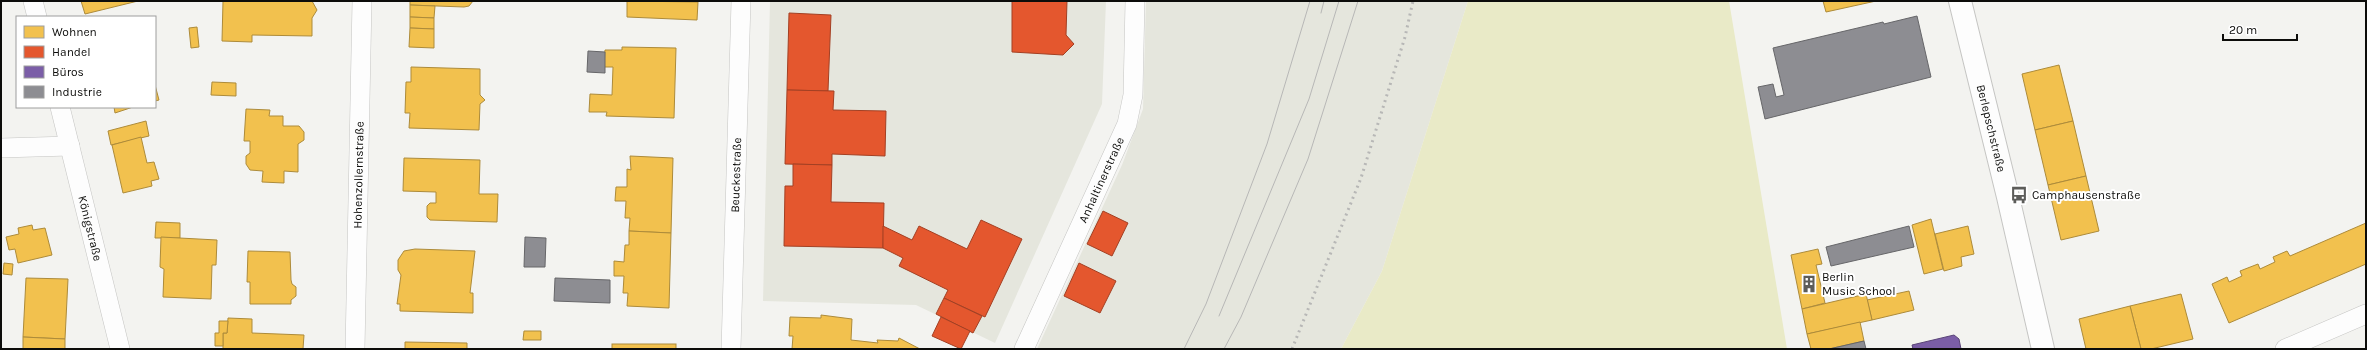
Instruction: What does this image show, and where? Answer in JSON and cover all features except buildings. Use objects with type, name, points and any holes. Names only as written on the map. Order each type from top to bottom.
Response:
[{"type":"street","points":[[33,1],[37,16]]},
{"type":"street","name":"Hohenzollernstraße","points":[[355,349],[362,1]]},
{"type":"street","name":"Beuckestraße","points":[[731,349],[741,1]]},
{"type":"street","name":"Anhaltinerstraße","points":[[1024,349],[1127,124],[1133,95],[1135,1]]},
{"type":"street","name":"Berlepschstraße","points":[[1960,1],[2008,197],[2043,349]]},
{"type":"street","name":"Königstraße","points":[[60,108],[120,349]]},
{"type":"street","points":[[1,148],[70,146]]},
{"type":"street","points":[[2285,349],[2366,314]]},
{"type":"shaded area","points":[[770,1],[1106,1],[1102,104],[995,343],[916,305],[763,301]]},
{"type":"shaded area","points":[[1146,1],[1468,1],[1382,271],[1341,349],[1037,349],[1122,165],[1143,109]]},
{"type":"green space","points":[[1468,1],[1729,1],[1787,349],[1341,349],[1382,271]]},
{"type":"tram line","points":[[1184,349],[1206,304],[1267,144],[1310,1]]},
{"type":"tram line","points":[[1321,13],[1324,1]]},
{"type":"tram line","points":[[1219,316],[1309,99],[1339,1]]},
{"type":"tram line","points":[[1224,349],[1241,317],[1308,159],[1358,1]]},
{"type":"railway","points":[[1292,349],[1361,178],[1405,37],[1413,1]]},
{"type":"place","name":"Camphausenstraße","points":[[2019,195]]},
{"type":"place","name":"Berlin Music School","points":[[1809,284]]}]
